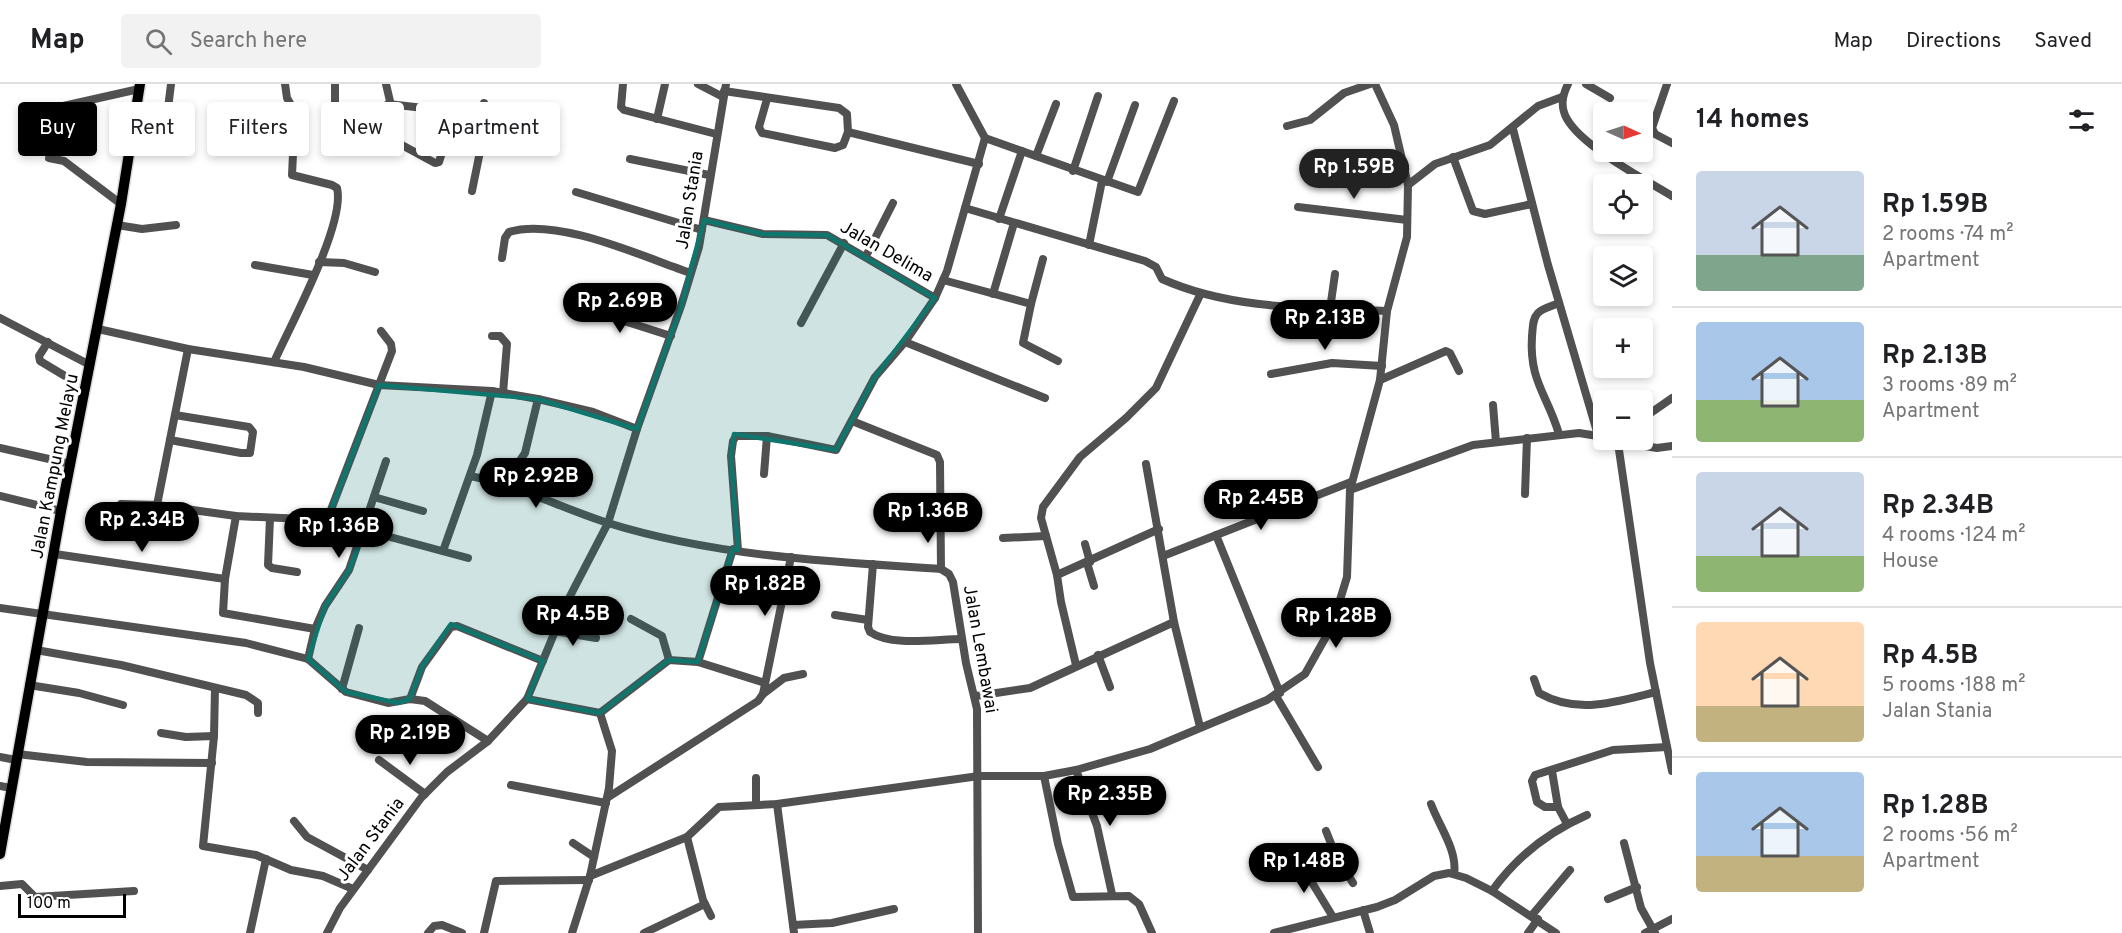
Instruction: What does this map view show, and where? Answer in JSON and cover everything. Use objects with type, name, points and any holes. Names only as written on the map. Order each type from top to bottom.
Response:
[{"type":"main road","name":"Jalan Kampung Melayu","points":[[137,102],[139,87]]},
{"type":"main road","name":"Jalan Kampung Melayu","points":[[0,854],[6,787],[16,757],[129,156]]},
{"type":"street","points":[[169,102],[171,84]]},
{"type":"street","points":[[274,362],[334,224],[338,194],[337,188],[332,185],[292,175],[295,112],[287,98],[285,84]]},
{"type":"street","points":[[335,84],[335,102]]},
{"type":"street","points":[[386,84],[388,102]]},
{"type":"street","points":[[622,84],[621,106],[657,119],[716,134]]},
{"type":"street","points":[[657,119],[665,84]]},
{"type":"street","points":[[698,84],[767,99],[839,108],[847,114],[848,132],[843,146],[835,148],[762,133],[759,127],[767,99]]},
{"type":"street","points":[[956,84],[985,138],[1134,192],[1142,188],[1174,101]]},
{"type":"street","points":[[484,933],[496,881],[590,878],[687,837],[719,807],[777,804],[979,776],[1044,776],[1076,770],[1130,756],[1278,694],[1297,682],[1313,664],[1332,626],[1342,597],[1349,560],[1350,486],[1380,380],[1387,311],[1404,249],[1408,185],[1394,125],[1372,84],[1344,93],[1310,120],[1287,126]]},
{"type":"street","points":[[1568,84],[1562,97],[1566,119],[1582,137],[1672,196]]},
{"type":"street","points":[[1586,84],[1610,98]]},
{"type":"street","points":[[1667,84],[1652,129],[1655,134],[1672,143]]},
{"type":"street","points":[[78,102],[139,87]]},
{"type":"street","name":"Jalan Stania","points":[[327,933],[353,889],[425,794],[447,772],[488,741],[527,699],[554,631],[608,523],[637,429],[692,273],[704,220],[709,174],[724,90]]},
{"type":"street","points":[[1074,171],[1098,96]]},
{"type":"street","points":[[1408,185],[1435,164],[1490,145],[1513,129],[1538,106],[1562,97]]},
{"type":"street","points":[[1036,156],[1056,104]]},
{"type":"street","points":[[1089,245],[1104,182],[1136,105]]},
{"type":"street","points":[[1513,129],[1559,303],[1593,411]]},
{"type":"street","points":[[848,132],[979,164]]},
{"type":"street","name":"Jalan Delima","points":[[704,220],[763,234],[827,235],[935,298],[944,280],[985,138]]},
{"type":"street","points":[[999,219],[1022,151]]},
{"type":"street","points":[[422,156],[435,163],[439,162],[441,156]]},
{"type":"street","points":[[472,191],[479,156]]},
{"type":"street","points":[[1453,157],[1473,211],[1485,214],[1532,204]]},
{"type":"street","points":[[49,158],[64,160],[121,204]]},
{"type":"street","points":[[630,159],[709,174]]},
{"type":"street","points":[[576,192],[702,230]]},
{"type":"street","points":[[866,256],[893,203]]},
{"type":"street","points":[[1298,207],[1407,220]]},
{"type":"street","points":[[965,208],[1145,261],[1156,267],[1158,276],[1162,279],[1200,295],[1275,305],[1387,311]]},
{"type":"street","points":[[993,294],[1014,223]]},
{"type":"street","points":[[117,225],[142,229],[176,225]]},
{"type":"street","points":[[502,258],[505,238],[509,232],[541,228],[573,233],[692,273]]},
{"type":"street","points":[[801,323],[844,243]]},
{"type":"street","points":[[1043,259],[1023,343],[1058,361]]},
{"type":"street","points":[[319,262],[344,263],[375,272]]},
{"type":"street","points":[[255,264],[313,275]]},
{"type":"street","points":[[1330,309],[1335,274]]},
{"type":"street","points":[[944,280],[1031,304]]},
{"type":"street","points":[[1076,665],[1061,602],[1058,574],[1041,518],[1043,507],[1080,457],[1156,388],[1200,295]]},
{"type":"street","points":[[698,662],[736,550],[732,441],[736,436],[742,434],[767,436],[836,450],[875,377],[906,342],[935,298]]},
{"type":"street","points":[[1559,303],[1541,311],[1534,319],[1531,358],[1533,372],[1550,406],[1559,434]]},
{"type":"street","points":[[578,306],[671,336]]},
{"type":"street","points":[[0,318],[90,365]]},
{"type":"street","points":[[98,329],[188,349],[274,362],[379,385],[492,392],[538,399],[593,412],[637,429]]},
{"type":"street","points":[[327,520],[393,348],[381,332]]},
{"type":"street","points":[[492,336],[501,336],[507,344],[503,393]]},
{"type":"street","points":[[48,342],[39,356],[40,361],[65,376]]},
{"type":"street","points":[[906,342],[1045,398]]},
{"type":"street","points":[[157,505],[188,349]]},
{"type":"street","points":[[1380,380],[1446,351],[1450,353],[1459,371]]},
{"type":"street","points":[[1271,374],[1332,363],[1382,366]]},
{"type":"street","points":[[443,551],[470,476],[492,392]]},
{"type":"street","points":[[1653,411],[1672,398]]},
{"type":"street","points":[[504,484],[525,453],[538,399]]},
{"type":"street","points":[[1493,405],[1496,442]]},
{"type":"street","points":[[170,440],[241,453],[249,453],[253,444],[253,432],[249,427],[175,415]]},
{"type":"street","points":[[852,421],[937,455],[940,462],[941,569]]},
{"type":"street","points":[[1163,556],[1350,486],[1457,450],[1496,442],[1559,434],[1585,432],[1593,434]]},
{"type":"street","points":[[764,474],[767,436]]},
{"type":"street","points":[[1525,494],[1527,438]]},
{"type":"street","points":[[1653,447],[1672,446]]},
{"type":"street","points":[[0,448],[71,464]]},
{"type":"street","points":[[1615,450],[1656,692],[1672,771]]},
{"type":"street","points":[[308,659],[315,629],[325,606],[349,570],[386,461]]},
{"type":"street","points":[[1146,464],[1174,622],[1200,727]]},
{"type":"street","name":"Jalan Lembawai","points":[[470,476],[504,484],[608,523],[671,538],[736,550],[941,569],[949,574],[953,582],[962,639],[976,696],[979,776],[978,933]]},
{"type":"street","points":[[0,496],[61,511]]},
{"type":"street","points":[[374,497],[423,511]]},
{"type":"street","points":[[122,504],[157,505],[236,516],[327,520],[468,558]]},
{"type":"street","points":[[236,516],[225,579],[224,613],[315,629]]},
{"type":"street","points":[[270,518],[268,565],[297,572]]},
{"type":"street","points":[[1058,574],[1159,529]]},
{"type":"street","points":[[1216,535],[1278,694],[1318,766]]},
{"type":"street","points":[[1003,538],[1046,536]]},
{"type":"street","points":[[1085,544],[1094,586]]},
{"type":"street","points":[[55,554],[225,579]]},
{"type":"street","points":[[763,694],[790,556]]},
{"type":"street","points":[[873,564],[868,620],[870,633],[924,642],[935,639],[962,639]]},
{"type":"street","points":[[0,608],[246,643],[308,659],[342,689],[388,703],[410,699],[436,707],[488,741]]},
{"type":"street","points":[[835,615],[868,620]]},
{"type":"street","points":[[631,619],[662,636],[669,660]]},
{"type":"street","points":[[976,696],[1030,688],[1174,622]]},
{"type":"street","points":[[410,699],[422,667],[452,627],[457,626],[543,661]]},
{"type":"street","points":[[342,689],[359,628]]},
{"type":"street","points":[[554,631],[596,638]]},
{"type":"street","points":[[36,650],[121,664],[253,698],[259,706],[258,713]]},
{"type":"street","points":[[1098,656],[1110,687]]},
{"type":"street","points":[[527,699],[600,713],[669,660],[698,662],[765,682]]},
{"type":"street","points":[[511,786],[606,800],[758,701],[763,694],[784,678],[802,674]]},
{"type":"street","points":[[1534,679],[1539,693],[1573,706],[1605,704],[1656,692]]},
{"type":"street","points":[[29,686],[79,693],[123,705]]},
{"type":"street","points":[[216,688],[212,763],[203,846],[231,849],[266,859],[291,870],[323,876],[353,889]]},
{"type":"street","points":[[572,933],[590,878],[606,800],[612,751],[600,713]]},
{"type":"street","points":[[161,733],[186,737],[214,736]]},
{"type":"street","points":[[1558,807],[1541,806],[1534,794],[1532,781],[1534,775],[1613,750],[1667,747]]},
{"type":"street","points":[[0,757],[87,762],[212,763]]},
{"type":"street","points":[[379,760],[425,794]]},
{"type":"street","points":[[1076,770],[1098,832],[1112,894]]},
{"type":"street","points":[[1552,771],[1558,807],[1567,824]]},
{"type":"street","points":[[1044,776],[1058,844],[1073,897],[1124,894],[1133,898],[1152,933]]},
{"type":"street","points":[[756,778],[756,804]]},
{"type":"street","points":[[777,804],[793,929],[894,909]]},
{"type":"street","points":[[1431,804],[1442,833],[1455,855],[1454,874]]},
{"type":"street","points":[[1492,891],[1526,852],[1567,824],[1587,815]]},
{"type":"street","points":[[294,822],[307,837],[368,870]]},
{"type":"street","points":[[1326,831],[1336,856],[1353,883]]},
{"type":"street","points":[[687,837],[705,904],[711,916]]},
{"type":"street","points":[[573,843],[594,857]]},
{"type":"street","points":[[1624,843],[1641,908],[1651,932],[1672,920]]},
{"type":"street","points":[[1304,869],[1336,856]]},
{"type":"street","points":[[1297,858],[1333,917]]},
{"type":"street","points":[[250,933],[266,859]]},
{"type":"street","points":[[1528,933],[1535,917],[1570,870]]},
{"type":"street","points":[[1274,933],[1395,900],[1434,876],[1454,874],[1492,891],[1535,917],[1556,933]]},
{"type":"street","points":[[0,886],[22,884],[35,897],[134,891]]},
{"type":"street","points":[[1608,899],[1637,887]]},
{"type":"street","points":[[644,933],[705,904]]},
{"type":"street","points":[[1363,910],[1370,933]]},
{"type":"street","points":[[428,933],[434,926],[442,926],[462,933]]},
{"type":"highlighted area","points":[[704,220],[763,234],[827,235],[935,298],[875,377],[836,450],[734,434],[731,456],[738,550],[733,549],[698,662],[669,660],[600,713],[527,699],[543,661],[451,624],[422,667],[410,699],[398,703],[346,692],[308,659],[325,606],[349,570],[364,531],[327,520],[379,385],[538,399],[637,429],[681,306]]}]
